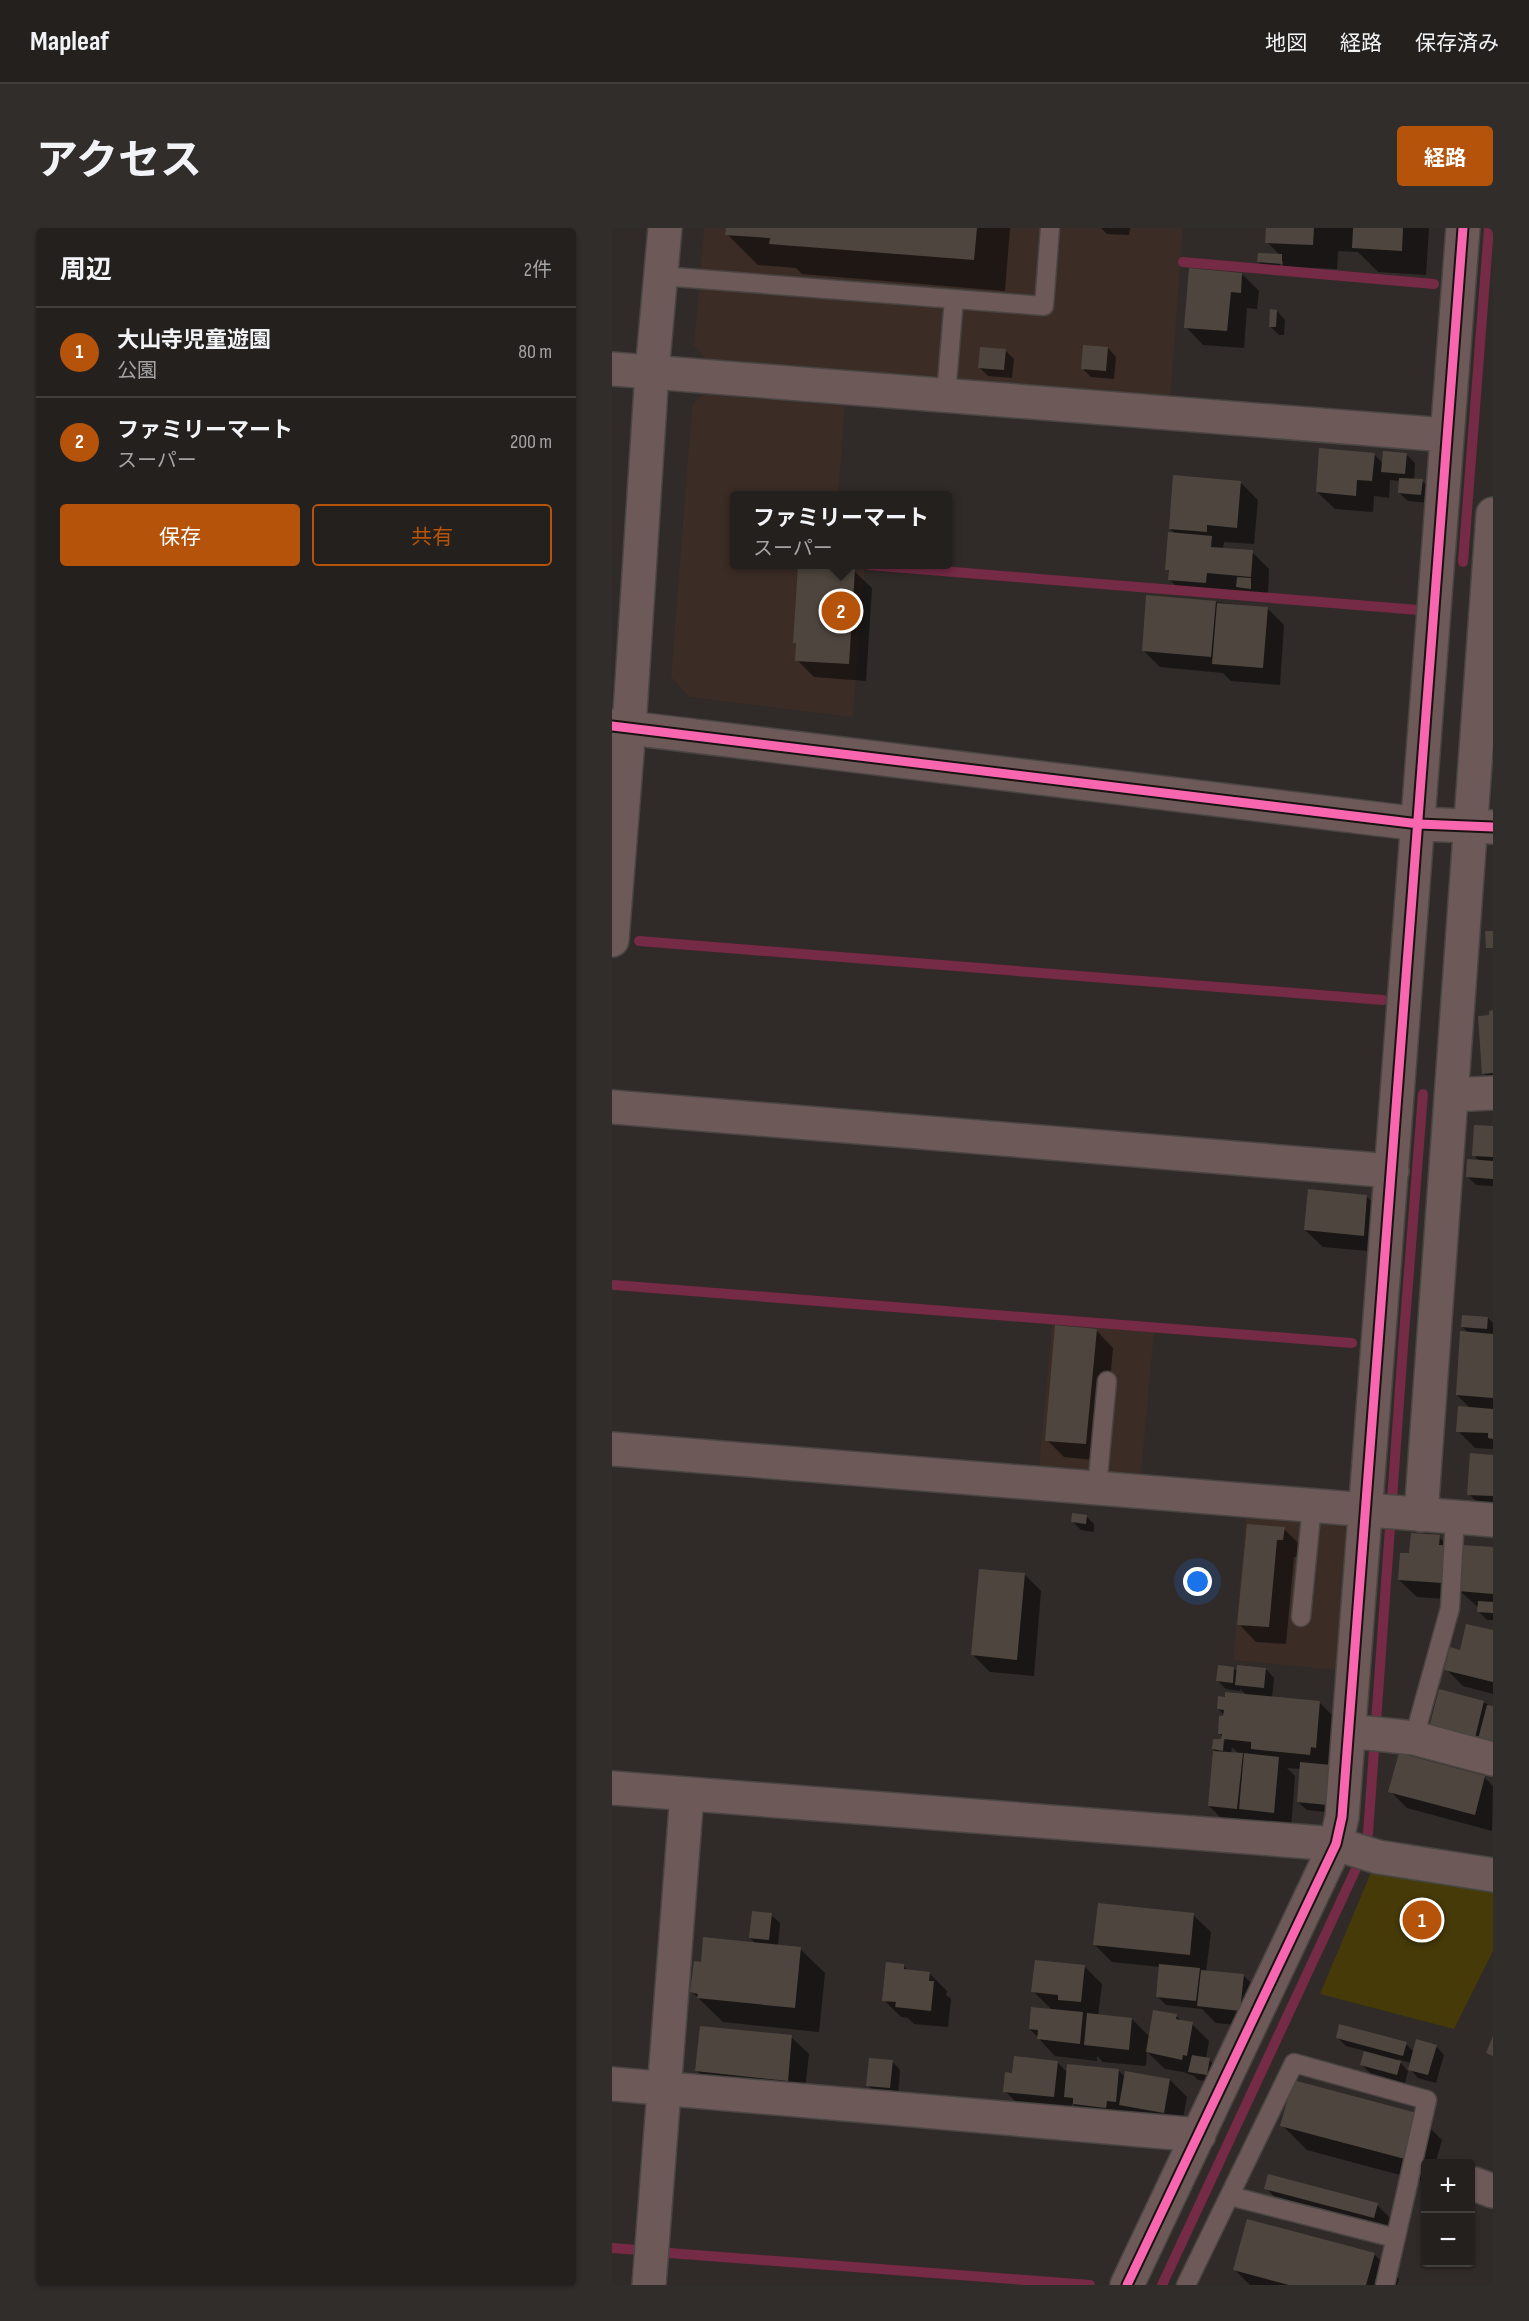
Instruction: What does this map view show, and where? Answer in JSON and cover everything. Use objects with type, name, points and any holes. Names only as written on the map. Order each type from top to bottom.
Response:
[{"type":"street","points":[[612,940],[620,727],[665,228]]},
{"type":"street","points":[[1127,2285],[1199,2134],[1354,1850],[1342,1817],[1378,1734],[1393,1512],[1392,1171],[1463,228]]},
{"type":"street","points":[[612,369],[1446,435]]},
{"type":"street","points":[[1393,1512],[1451,1095],[1481,827],[1493,514]]},
{"type":"street","points":[[620,727],[1419,824],[1481,827]]},
{"type":"street","points":[[1451,1095],[1493,1093]]},
{"type":"street","points":[[612,1107],[1392,1171]]},
{"type":"street","points":[[612,1449],[1493,1520]]},
{"type":"street","points":[[1378,1734],[1493,1759]]},
{"type":"street","points":[[612,1788],[1354,1850],[1493,1875]]},
{"type":"street","points":[[649,2285],[687,1794]]},
{"type":"street","points":[[612,2084],[1199,2134]]},
{"type":"lane","points":[[660,276],[1044,306],[1050,228]]},
{"type":"lane","points":[[946,395],[954,299]]},
{"type":"lane","points":[[1097,1488],[1107,1381]]},
{"type":"lane","points":[[1301,1617],[1312,1506]]},
{"type":"lane","points":[[1378,1734],[1450,1608],[1455,1517]]},
{"type":"lane","points":[[1186,2285],[1294,2063],[1427,2100],[1385,2285]]},
{"type":"lane","points":[[1230,2196],[1395,2238]]},
{"type":"shaded area","points":[[704,228],[1183,228],[1170,402],[710,365],[694,345]]},
{"type":"shaded area","points":[[703,394],[845,406],[838,491],[730,491],[730,569],[865,569],[853,717],[689,697],[671,677],[692,405]]},
{"type":"shaded area","points":[[1052,1324],[1154,1332],[1141,1475],[1039,1466]]},
{"type":"shaded area","points":[[1246,1515],[1341,1522],[1350,1539],[1337,1670],[1233,1660]]},
{"type":"shaded area","points":[[1372,1870],[1493,1889],[1493,1951],[1454,2029],[1320,1994]]},
{"type":"building","points":[[726,228],[977,228],[974,260],[769,244],[770,238],[725,235]]},
{"type":"building","points":[[1266,228],[1314,228],[1313,245],[1265,243]]},
{"type":"building","points":[[1353,228],[1403,228],[1402,251],[1352,248]]},
{"type":"building","points":[[1258,253],[1282,254],[1282,264],[1257,262]]},
{"type":"building","points":[[1189,268],[1242,273],[1241,293],[1231,292],[1227,331],[1184,328]]},
{"type":"building","points":[[1270,309],[1277,310],[1276,327],[1269,327]]},
{"type":"building","points":[[1083,345],[1108,347],[1106,371],[1081,369]]},
{"type":"building","points":[[980,347],[1006,349],[1004,370],[978,368]]},
{"type":"building","points":[[1319,448],[1375,453],[1372,481],[1357,480],[1356,496],[1316,492]]},
{"type":"building","points":[[1383,451],[1407,453],[1405,474],[1381,472]]},
{"type":"building","points":[[1173,475],[1241,481],[1237,528],[1207,525],[1207,532],[1169,529]]},
{"type":"building","points":[[1399,478],[1423,479],[1421,495],[1398,493]]},
{"type":"building","points":[[1168,532],[1212,536],[1211,547],[1253,550],[1251,577],[1207,573],[1206,583],[1168,580],[1169,570],[1165,570]]},
{"type":"building","points":[[798,569],[855,569],[849,664],[795,661],[796,643],[793,643]]},
{"type":"building","points":[[1237,577],[1251,578],[1251,589],[1236,587]]},
{"type":"building","points":[[1146,595],[1216,601],[1211,657],[1142,651]]},
{"type":"building","points":[[1217,603],[1268,607],[1263,668],[1212,664]]},
{"type":"building","points":[[1485,931],[1493,931],[1493,948],[1486,948]]},
{"type":"building","points":[[1493,1010],[1493,1073],[1482,1074],[1478,1016],[1489,1015],[1489,1011]]},
{"type":"building","points":[[1474,1125],[1493,1126],[1493,1157],[1472,1156]]},
{"type":"building","points":[[1467,1159],[1493,1161],[1493,1179],[1466,1177]]},
{"type":"building","points":[[1308,1189],[1367,1195],[1364,1236],[1304,1230]]},
{"type":"building","points":[[1462,1315],[1488,1317],[1487,1329],[1461,1327]]},
{"type":"building","points":[[1055,1325],[1097,1329],[1086,1444],[1045,1441]]},
{"type":"building","points":[[1460,1331],[1493,1334],[1493,1398],[1456,1395]]},
{"type":"building","points":[[1458,1406],[1493,1409],[1493,1439],[1488,1438],[1488,1433],[1456,1432]]},
{"type":"building","points":[[1470,1453],[1493,1455],[1493,1496],[1467,1495]]},
{"type":"building","points":[[1072,1513],[1087,1515],[1086,1524],[1071,1522]]},
{"type":"building","points":[[1247,1524],[1285,1527],[1283,1540],[1277,1540],[1269,1627],[1237,1625]]},
{"type":"building","points":[[1411,1533],[1440,1535],[1439,1545],[1446,1545],[1443,1583],[1398,1580],[1400,1553],[1409,1553]]},
{"type":"building","points":[[1462,1545],[1493,1547],[1493,1594],[1458,1591]]},
{"type":"building","points":[[979,1569],[1025,1573],[1017,1660],[971,1655]]},
{"type":"building","points":[[1478,1601],[1493,1602],[1493,1613],[1477,1612]]},
{"type":"building","points":[[1466,1624],[1493,1630],[1493,1682],[1444,1670],[1450,1647],[1460,1650]]},
{"type":"building","points":[[1218,1665],[1234,1667],[1233,1683],[1216,1681]]},
{"type":"building","points":[[1237,1665],[1266,1668],[1264,1688],[1235,1685]]},
{"type":"building","points":[[1439,1689],[1484,1701],[1473,1746],[1428,1732]]},
{"type":"building","points":[[1225,1692],[1320,1701],[1316,1748],[1311,1747],[1310,1755],[1251,1749],[1251,1742],[1224,1739],[1223,1751],[1212,1749],[1213,1739],[1221,1739],[1222,1734],[1218,1734],[1219,1716],[1223,1716],[1224,1710],[1217,1709],[1218,1696],[1225,1697]]},
{"type":"building","points":[[1487,1705],[1493,1706],[1493,1743],[1478,1739]]},
{"type":"building","points":[[1213,1751],[1243,1753],[1237,1809],[1208,1806]]},
{"type":"building","points":[[1244,1753],[1279,1757],[1274,1813],[1239,1809]]},
{"type":"building","points":[[1399,1753],[1485,1776],[1475,1815],[1388,1792]]},
{"type":"building","points":[[1300,1762],[1331,1765],[1327,1805],[1297,1802]]},
{"type":"building","points":[[1098,1903],[1194,1913],[1190,1955],[1093,1945]]},
{"type":"building","points":[[752,1911],[772,1913],[769,1940],[749,1938]]},
{"type":"building","points":[[703,1937],[801,1947],[795,2008],[697,1998],[698,1994],[690,1992],[694,1961],[701,1962]]},
{"type":"building","points":[[1035,1960],[1085,1965],[1081,2002],[1058,2000],[1058,1995],[1031,1992]]},
{"type":"building","points":[[886,1962],[904,1964],[904,1969],[930,1972],[929,1981],[934,1981],[931,2011],[895,2007],[896,2002],[882,2001]]},
{"type":"building","points":[[1159,1964],[1200,1968],[1196,2001],[1156,1997]]},
{"type":"building","points":[[1201,1970],[1244,1974],[1240,2011],[1197,2006]]},
{"type":"building","points":[[1031,2007],[1083,2012],[1080,2044],[1037,2039],[1038,2030],[1029,2029]]},
{"type":"building","points":[[1153,2010],[1177,2014],[1176,2019],[1193,2022],[1187,2056],[1183,2055],[1182,2060],[1146,2052]]},
{"type":"building","points":[[1087,2013],[1132,2018],[1129,2050],[1084,2045]]},
{"type":"building","points":[[1339,2024],[1407,2042],[1403,2056],[1336,2038]]},
{"type":"building","points":[[700,2026],[792,2035],[788,2081],[695,2071]]},
{"type":"building","points":[[1493,2036],[1493,2056],[1486,2053]]},
{"type":"building","points":[[1416,2039],[1437,2045],[1428,2075],[1408,2070]]},
{"type":"building","points":[[1364,2051],[1401,2061],[1397,2075],[1360,2065]]},
{"type":"building","points":[[1192,2055],[1210,2058],[1207,2075],[1188,2072]]},
{"type":"building","points":[[1014,2056],[1058,2061],[1054,2097],[1003,2092],[1005,2072],[1012,2073]]},
{"type":"building","points":[[869,2058],[893,2060],[890,2088],[866,2086]]},
{"type":"building","points":[[1067,2064],[1119,2069],[1116,2102],[1107,2101],[1106,2108],[1073,2104],[1073,2098],[1064,2097]]},
{"type":"building","points":[[1125,2071],[1170,2079],[1164,2113],[1119,2105]]},
{"type":"building","points":[[1293,2080],[1417,2113],[1405,2159],[1280,2126]]},
{"type":"building","points":[[1268,2174],[1378,2203],[1374,2218],[1264,2189]]},
{"type":"building","points":[[1247,2219],[1375,2253],[1366,2285],[1289,2285],[1233,2270]]},
{"type":"waterway","points":[[1463,562],[1489,228]]},
{"type":"waterway","points":[[1183,262],[1434,284]]},
{"type":"waterway","points":[[918,569],[1418,610]]},
{"type":"waterway","points":[[639,941],[1383,1000]]},
{"type":"waterway","points":[[1162,2285],[1355,1871],[1368,1833],[1423,1094]]},
{"type":"waterway","points":[[614,1285],[1352,1343]]},
{"type":"waterway","points":[[612,2248],[639,2250]]},
{"type":"waterway","points":[[669,2253],[1090,2285]]},
{"type":"cycle path","points":[[1127,2285],[1336,1844],[1342,1817],[1463,228]]},
{"type":"cycle path","points":[[612,726],[1419,824],[1493,827]]},
{"type":"place","name":"ファミリーマート","points":[[841,611]]},
{"type":"place","name":"大山寺児童遊園","points":[[1422,1920]]}]
